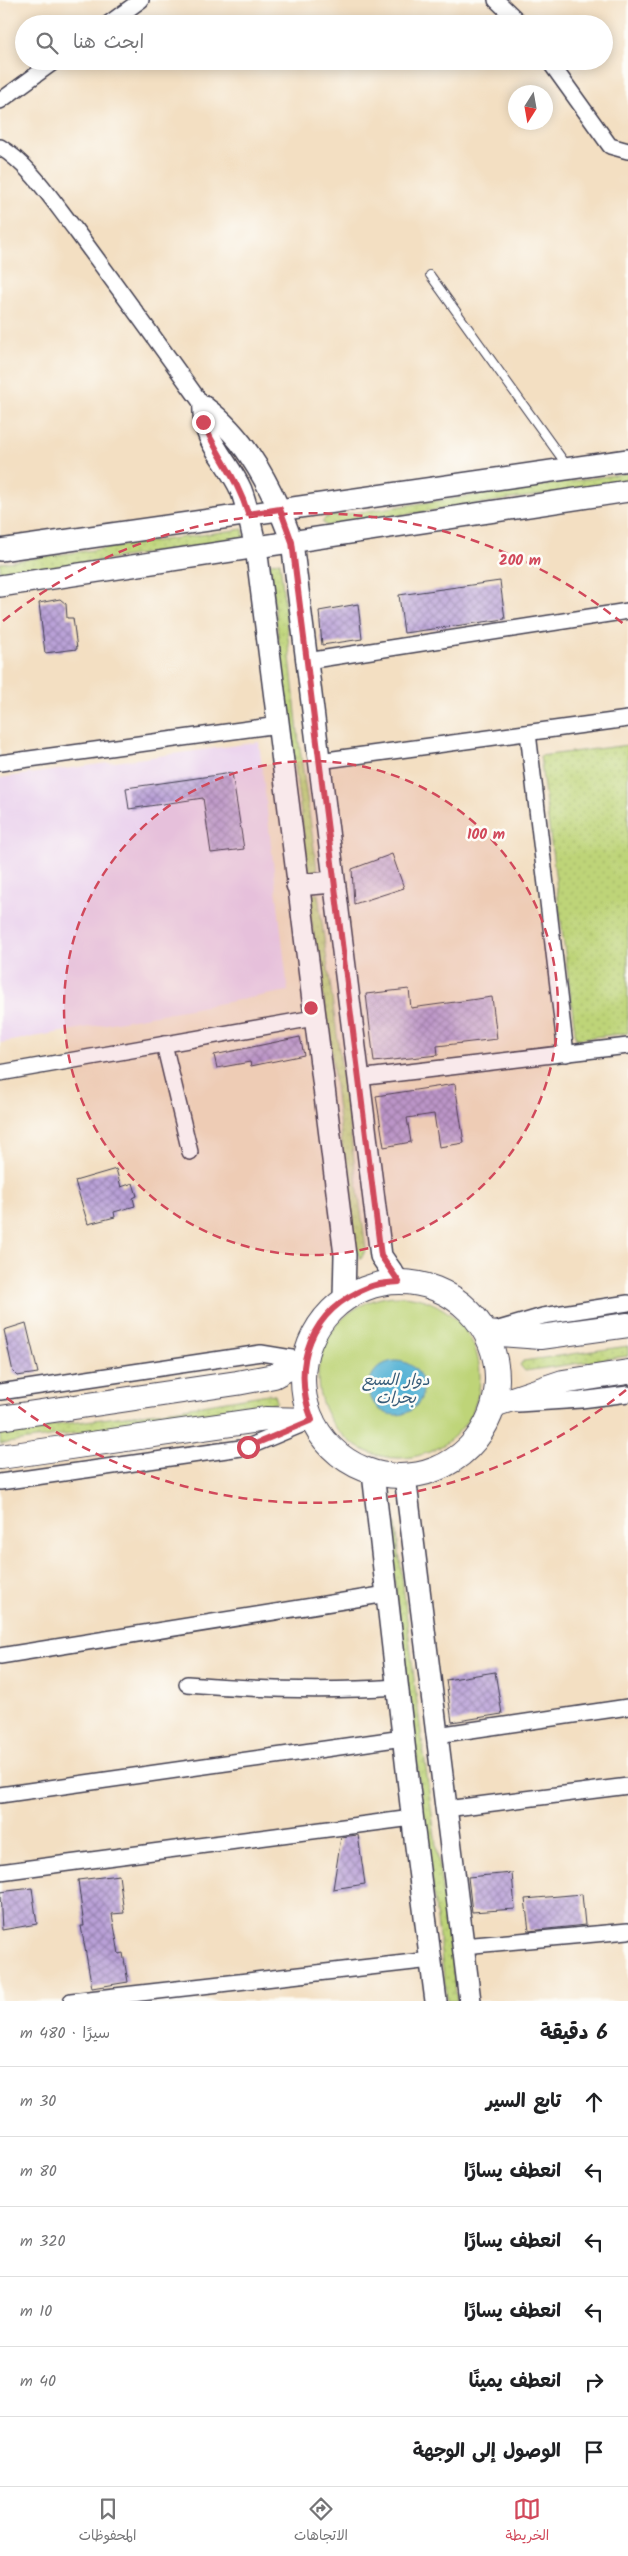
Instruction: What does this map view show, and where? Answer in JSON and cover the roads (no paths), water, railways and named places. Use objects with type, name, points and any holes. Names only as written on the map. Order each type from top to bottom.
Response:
[{"type":"main road","points":[[204,406],[218,416],[239,442],[272,490],[292,542],[381,1256],[399,1282]]},
{"type":"main road","points":[[204,406],[203,422],[211,442],[241,491],[256,547],[297,885],[346,1255],[344,1299]]},
{"type":"main road","points":[[0,550],[628,460]]},
{"type":"main road","points":[[0,586],[628,491]]},
{"type":"main road","points":[[297,885],[334,882]]},
{"type":"main road","points":[[399,1282],[425,1285],[450,1295],[470,1312],[486,1333],[495,1358],[498,1381],[494,1405],[485,1428],[470,1447],[444,1466],[429,1472],[405,1476],[373,1473],[348,1461],[327,1444],[312,1420],[305,1401],[302,1381],[304,1360],[312,1337],[326,1316],[344,1299],[370,1286],[399,1282]]},
{"type":"main road","points":[[486,1333],[541,1337],[628,1325]]},
{"type":"main road","points":[[0,1418],[274,1376],[304,1360]]},
{"type":"main road","points":[[494,1405],[563,1382],[628,1372]]},
{"type":"main road","points":[[0,1456],[266,1419],[312,1420]]},
{"type":"main road","points":[[373,1473],[412,1818],[436,2001]]},
{"type":"main road","points":[[405,1476],[470,2001]]},
{"type":"street","points":[[120,15],[141,0]]},
{"type":"street","points":[[496,0],[512,15]]},
{"type":"street","points":[[0,101],[43,70]]},
{"type":"street","points":[[555,70],[610,146],[628,151]]},
{"type":"street","points":[[0,147],[29,172],[50,198],[122,291],[204,406]]},
{"type":"street","points":[[307,660],[628,611]]},
{"type":"street","points":[[319,761],[628,719]]},
{"type":"street","points":[[0,763],[278,725]]},
{"type":"street","points":[[528,733],[566,1054]]},
{"type":"street","points":[[0,1074],[314,1018]]},
{"type":"street","points":[[164,1044],[190,1152]]},
{"type":"street","points":[[358,1078],[628,1046]]},
{"type":"street","points":[[486,1333],[543,1316],[628,1303]]},
{"type":"street","points":[[0,1392],[261,1353],[304,1360]]},
{"type":"street","points":[[494,1405],[581,1400],[628,1394]]},
{"type":"street","points":[[0,1482],[248,1447],[312,1420]]},
{"type":"street","points":[[0,1656],[387,1594]]},
{"type":"street","points":[[187,1684],[272,1691],[397,1687]]},
{"type":"street","points":[[437,1734],[628,1707]]},
{"type":"street","points":[[0,1795],[403,1738]]},
{"type":"street","points":[[446,1809],[628,1786]]},
{"type":"street","points":[[0,1872],[412,1818]]},
{"type":"street","points":[[463,1946],[628,1931]]},
{"type":"street","points":[[71,2001],[431,1960]]},
{"type":"lane","points":[[430,275],[569,469]]},
{"type":"water","name":"دوار السبع بحرات","points":[[396,1361],[406,1363],[415,1369],[421,1378],[423,1388],[421,1398],[415,1407],[406,1413],[396,1415],[386,1413],[377,1407],[371,1398],[369,1388],[371,1378],[377,1369],[386,1363]]}]
